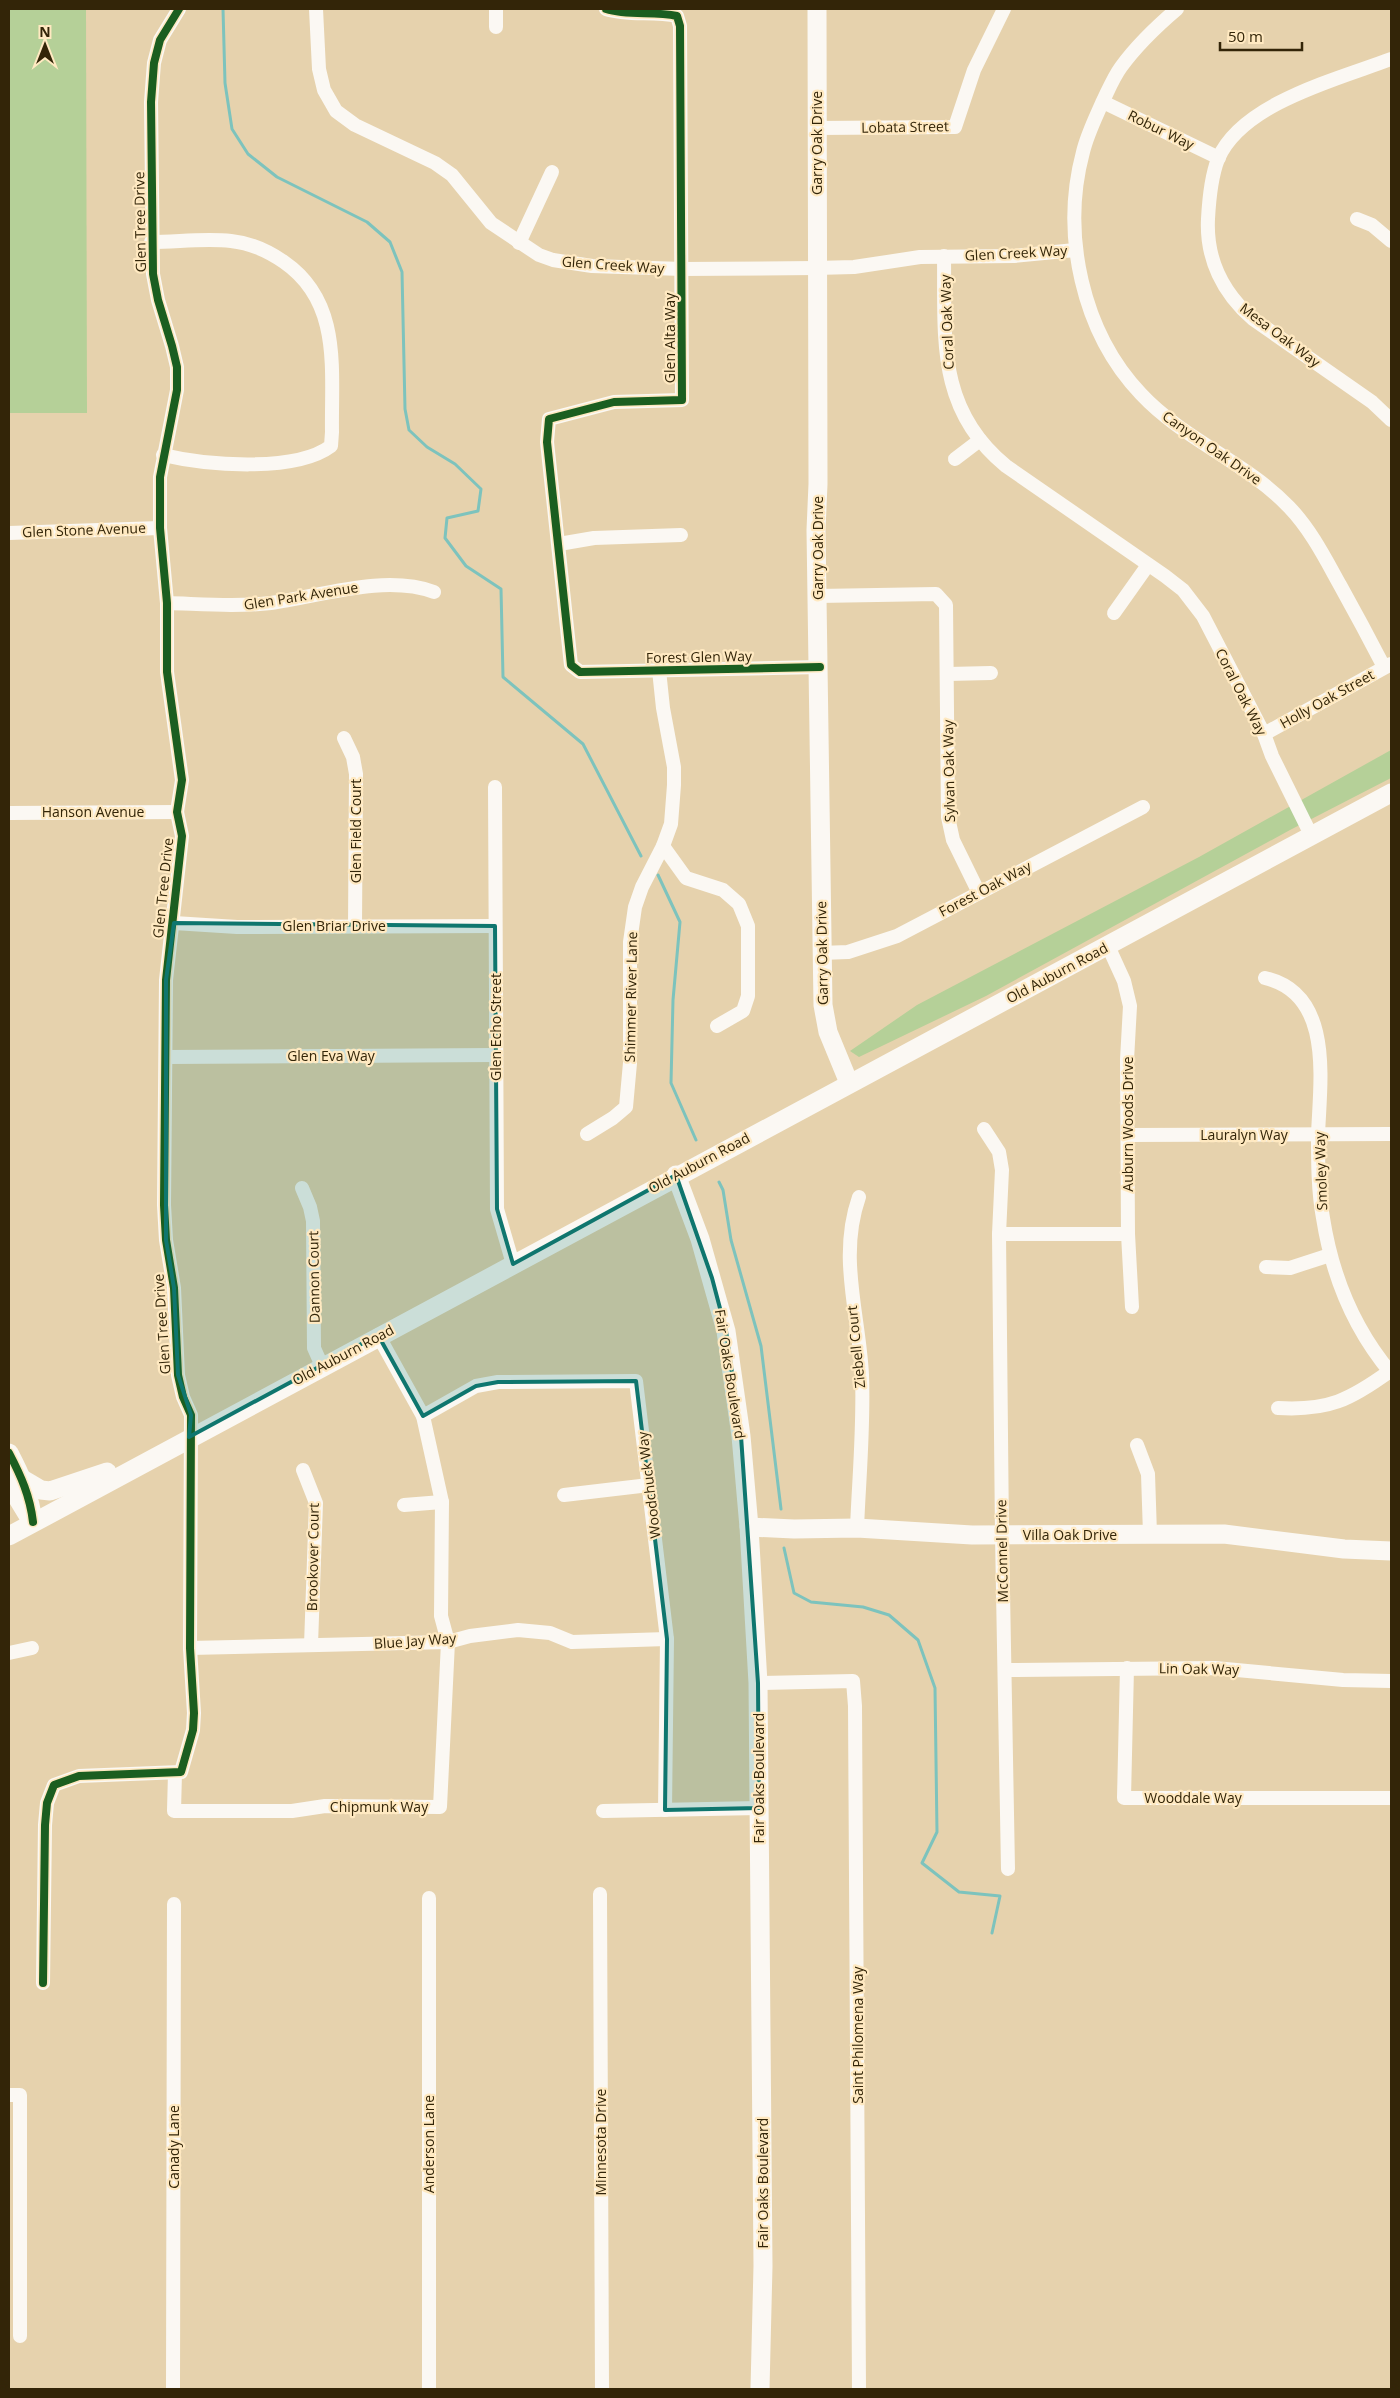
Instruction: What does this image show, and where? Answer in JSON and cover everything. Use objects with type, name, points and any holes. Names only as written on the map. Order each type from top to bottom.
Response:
[{"type":"main road","name":"Garry Oak Drive","points":[[817,9],[816,268],[821,954],[826,1024],[850,1083]]},
{"type":"main road","name":"Old Auburn Road","points":[[9,1536],[189,1437],[1391,793]]},
{"type":"main road","name":"Fair Oaks Boulevard","points":[[676,1176],[705,1254],[726,1331],[741,1436],[749,1527],[758,1683],[763,2266],[760,2389]]},
{"type":"main road","points":[[9,1453],[16,1482],[30,1498],[33,1522]]},
{"type":"main road","points":[[16,1482],[50,1491],[102,1473],[134,1467]]},
{"type":"main road","name":"Villa Oak Drive","points":[[749,1527],[794,1530],[857,1528],[1002,1535],[1236,1535],[1344,1549],[1391,1551]]},
{"type":"street","name":"Glen Tree Drive","points":[[175,1773],[181,1772],[193,1730],[190,1648],[190,1415],[178,1375],[174,1288],[166,1240],[166,980],[174,923],[182,836],[177,812],[182,780],[167,672],[167,603],[160,528],[160,477],[177,390],[177,367],[158,300],[153,274],[151,242],[151,85],[160,40],[179,9]]},
{"type":"street","name":"Glen Creek Way","points":[[316,9],[319,69],[324,90],[336,111],[356,125],[435,163],[452,175],[491,223],[539,255],[568,263],[592,266],[682,269],[816,268],[854,267],[920,257],[1014,256],[1075,250]]},
{"type":"street","points":[[496,9],[496,26]]},
{"type":"street","name":"Glen Alta Way","points":[[580,672],[571,665],[547,442],[549,419],[614,402],[682,400],[680,26],[677,16],[658,12],[616,12],[606,9]]},
{"type":"street","name":"Lobata Street","points":[[818,128],[955,127],[980,55],[1004,9]]},
{"type":"street","name":"Canyon Oak Drive","points":[[1177,9],[1151,33],[1120,68],[1091,126],[1081,160],[1075,206],[1075,250],[1092,315],[1114,358],[1141,394],[1169,420],[1252,475],[1290,508],[1320,548],[1388,665]]},
{"type":"street","name":"Mesa Oak Way","points":[[1391,59],[1281,101],[1265,110],[1237,133],[1219,158],[1209,204],[1208,235],[1215,267],[1230,295],[1253,319],[1372,402],[1391,420]]},
{"type":"street","name":"Robur Way","points":[[1103,102],[1219,158]]},
{"type":"street","points":[[519,243],[552,172]]},
{"type":"street","points":[[1357,219],[1372,225],[1391,241]]},
{"type":"street","points":[[151,242],[231,241],[261,248],[297,271],[308,283],[325,314],[330,334],[332,432],[331,446],[323,453],[271,464],[241,465],[202,463],[163,455]]},
{"type":"street","name":"Coral Oak Way","points":[[944,256],[948,370],[960,409],[980,440],[1014,472],[1183,590],[1197,608],[1264,734],[1272,756],[1312,837]]},
{"type":"street","points":[[955,459],[980,440]]},
{"type":"street","name":"Glen Stone Avenue","points":[[9,533],[160,528]]},
{"type":"street","points":[[559,544],[594,538],[681,535]]},
{"type":"street","points":[[1114,613],[1148,564]]},
{"type":"street","name":"Glen Park Avenue","points":[[167,603],[243,606],[370,585],[423,588],[434,592]]},
{"type":"street","name":"Sylvan Oak Way","points":[[818,596],[936,594],[946,605],[948,817],[953,840],[979,893]]},
{"type":"street","name":"Holly Oak Street","points":[[1264,734],[1388,665]]},
{"type":"street","name":"Forest Glen Way","points":[[580,672],[820,667]]},
{"type":"street","points":[[659,670],[663,708],[674,767],[670,824],[663,846],[686,878],[723,890],[739,904],[748,926],[748,996],[743,1011],[717,1026]]},
{"type":"street","points":[[948,674],[991,674]]},
{"type":"street","name":"Glen Field Court","points":[[344,738],[353,757],[356,774],[356,926]]},
{"type":"street","name":"Glen Echo Street","points":[[495,787],[497,1210],[513,1264]]},
{"type":"street","name":"Forest Oak Way","points":[[821,954],[848,952],[877,944],[1144,807]]},
{"type":"street","name":"Hanson Avenue","points":[[9,813],[177,812]]},
{"type":"street","name":"Shimmer River Lane","points":[[587,1134],[613,1118],[626,1107],[630,1063],[630,942],[635,907],[642,886],[663,846]]},
{"type":"street","name":"Glen Briar Drive","points":[[174,923],[237,927],[495,926]]},
{"type":"street","name":"Auburn Woods Drive","points":[[1108,946],[1124,980],[1129,998],[1127,1060],[1128,1234],[1132,1307]]},
{"type":"street","name":"Smoley Way","points":[[1265,978],[1283,983],[1296,993],[1306,1006],[1316,1035],[1322,1062],[1318,1135],[1321,1203],[1330,1255],[1352,1313],[1365,1336],[1390,1372]]},
{"type":"street","name":"Glen Eva Way","points":[[166,1057],[496,1055]]},
{"type":"street","name":"McConnel Drive","points":[[984,1129],[996,1145],[1001,1160],[999,1234],[1008,1869]]},
{"type":"street","name":"Lauralyn Way","points":[[1128,1135],[1391,1134]]},
{"type":"street","name":"Dannon Court","points":[[302,1188],[310,1207],[313,1221],[314,1348],[322,1366]]},
{"type":"street","name":"Ziebell Court","points":[[857,1528],[862,1376],[850,1291],[848,1252],[850,1234],[859,1197]]},
{"type":"street","points":[[999,1234],[1128,1234]]},
{"type":"street","points":[[1266,1267],[1290,1268],[1330,1255]]},
{"type":"street","name":"Chipmunk Way","points":[[175,1773],[174,1811],[292,1810],[325,1806],[440,1807],[448,1642],[441,1616],[442,1502],[423,1416],[378,1336]]},
{"type":"street","points":[[1278,1408],[1305,1409],[1336,1404],[1361,1392],[1390,1372]]},
{"type":"street","name":"Woodchuck Way","points":[[423,1416],[476,1386],[498,1382],[636,1381],[667,1639],[664,1810]]},
{"type":"street","points":[[1137,1445],[1148,1474],[1150,1534]]},
{"type":"street","name":"Brookover Court","points":[[303,1470],[316,1503],[311,1645]]},
{"type":"street","points":[[564,1495],[649,1485]]},
{"type":"street","points":[[404,1505],[442,1502]]},
{"type":"street","name":"Blue Jay Way","points":[[190,1648],[448,1642],[470,1636],[518,1630],[550,1633],[572,1642],[667,1639]]},
{"type":"street","points":[[9,1653],[32,1648]]},
{"type":"street","name":"Wooddale Way","points":[[1127,1668],[1124,1798],[1391,1798]]},
{"type":"street","name":"Lin Oak Way","points":[[1005,1670],[1215,1668],[1343,1680],[1391,1681]]},
{"type":"street","name":"Saint Philomena Way","points":[[758,1683],[853,1681],[855,1706],[860,2389]]},
{"type":"street","points":[[42,1983],[44,1833],[47,1803],[54,1785],[79,1776],[175,1773]]},
{"type":"street","points":[[604,1811],[759,1808]]},
{"type":"street","name":"Minnesota Drive","points":[[600,1894],[602,2389]]},
{"type":"street","name":"Anderson Lane","points":[[429,1898],[429,2389]]},
{"type":"street","name":"Canady Lane","points":[[173,2389],[174,1904]]},
{"type":"street","points":[[9,2095],[20,2095],[15,2219],[20,2336]]},
{"type":"highlighted area","points":[[174,923],[495,926],[497,1209],[513,1264],[676,1175],[712,1278],[726,1331],[741,1436],[758,1683],[759,1808],[665,1810],[667,1639],[636,1381],[498,1382],[476,1386],[423,1416],[378,1335],[189,1437],[191,1415],[178,1375],[174,1288],[166,1240],[166,980]]},
{"type":"green space","points":[[9,9],[86,9],[87,413],[9,413]]},
{"type":"green space","points":[[1391,750],[1391,778],[1290,830],[986,996],[859,1057],[850,1051],[917,1005],[1199,857]]},
{"type":"waterway","points":[[223,9],[225,83],[232,129],[248,154],[277,177],[367,222],[390,242],[402,272],[405,409],[409,430],[427,447],[455,464],[481,489],[478,511],[447,518],[445,538],[466,566],[501,589],[503,677],[583,744],[641,856]]},
{"type":"waterway","points":[[658,875],[680,922],[673,1000],[671,1083],[696,1140]]},
{"type":"waterway","points":[[719,1182],[723,1190],[731,1240],[761,1346],[781,1509]]},
{"type":"waterway","points":[[784,1548],[794,1593],[811,1602],[863,1607],[889,1615],[918,1640],[935,1688],[937,1832],[922,1863],[959,1892],[1000,1896],[992,1933]]},
{"type":"cycle path","points":[[43,1983],[45,1825],[47,1803],[54,1785],[79,1776],[181,1772],[193,1730],[194,1713],[190,1648],[191,1415],[183,1397],[178,1375],[174,1288],[166,1240],[164,1205],[166,980],[182,836],[177,812],[182,780],[167,672],[167,603],[160,528],[160,477],[177,390],[177,367],[158,300],[153,274],[151,102],[154,63],[160,40],[179,9]]},
{"type":"cycle path","points":[[606,9],[677,16],[680,26],[682,400],[614,402],[549,419],[547,442],[571,665],[580,672],[820,667]]},
{"type":"cycle path","points":[[9,1453],[30,1503],[33,1522]]}]
